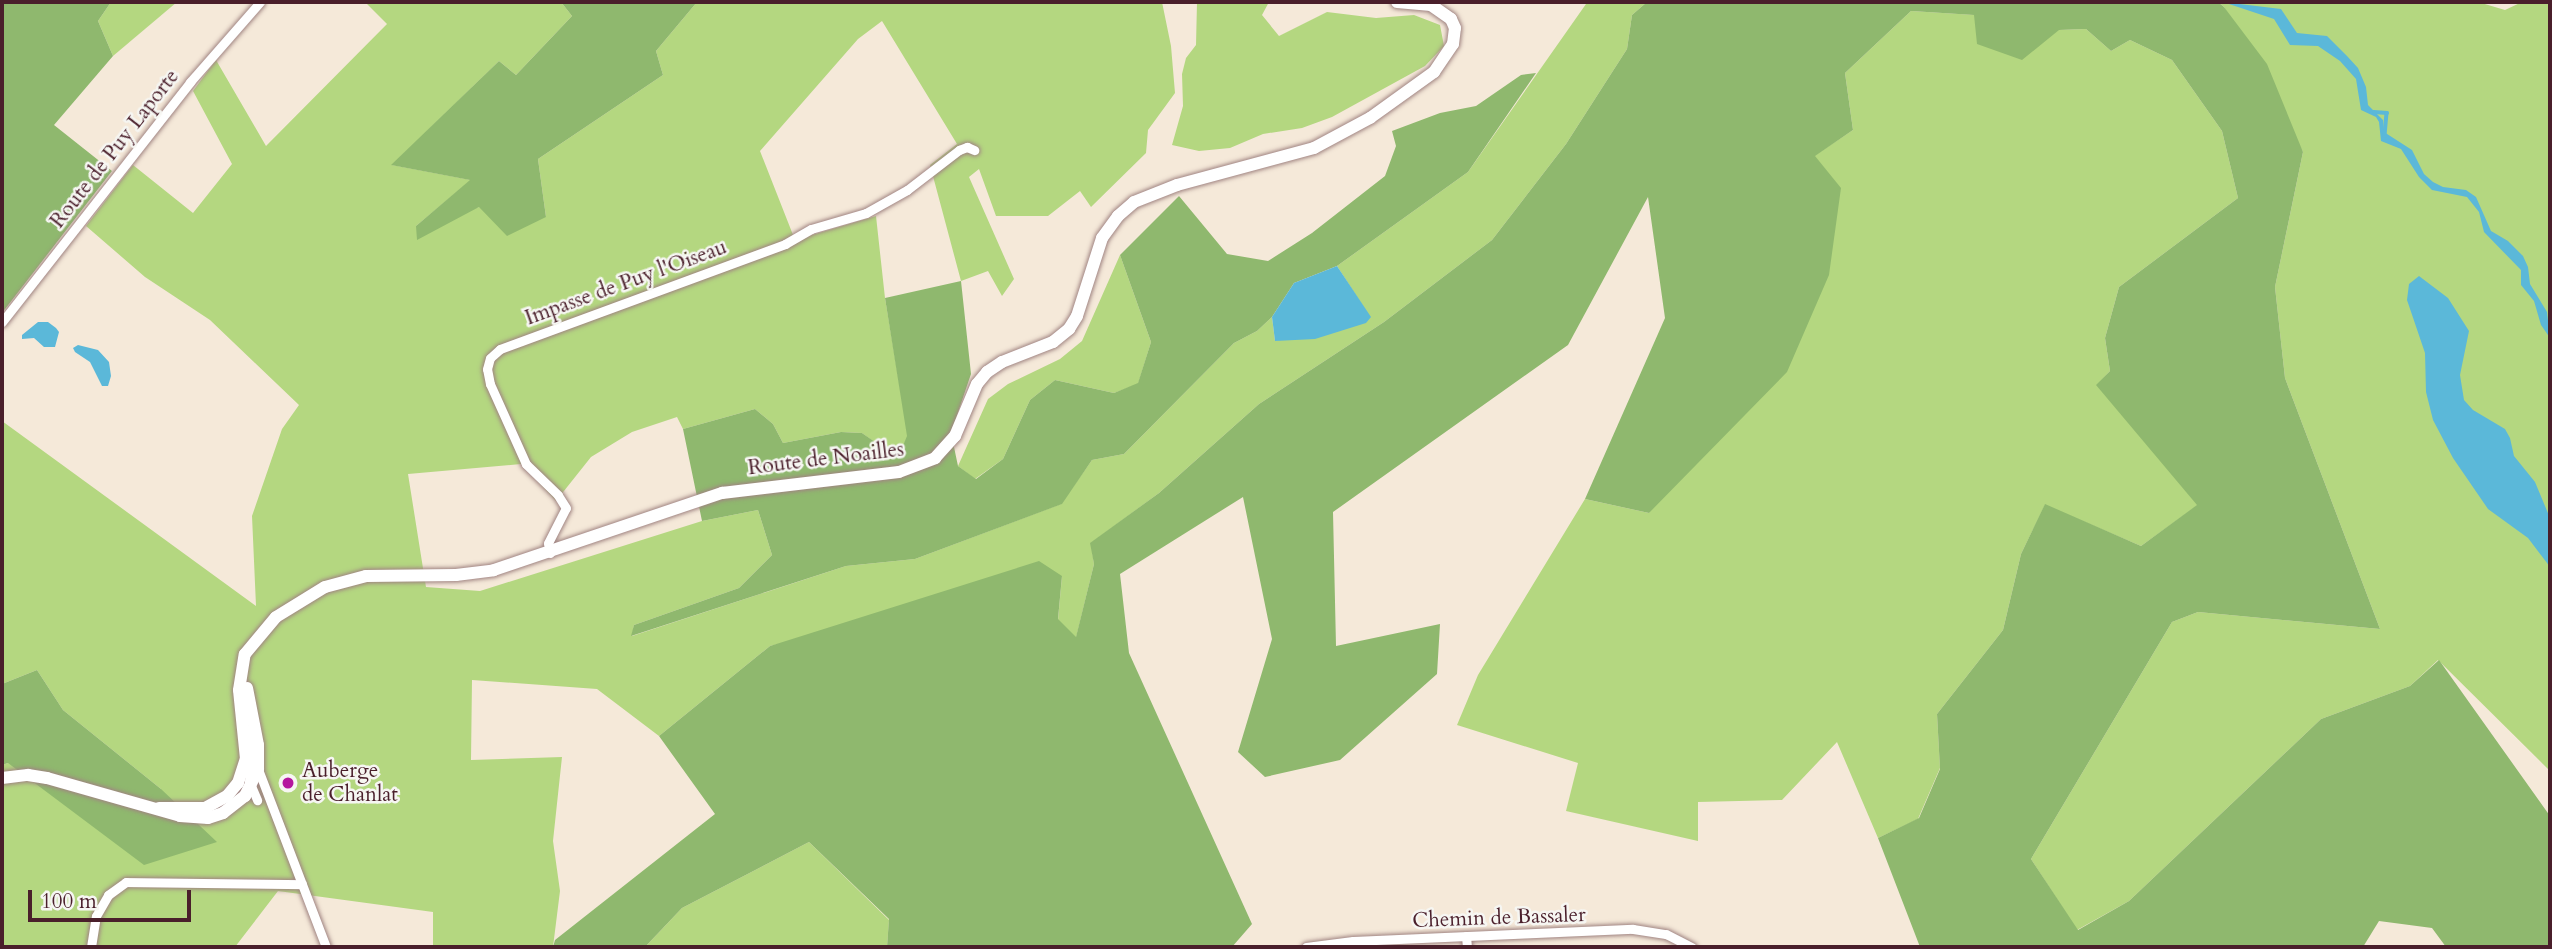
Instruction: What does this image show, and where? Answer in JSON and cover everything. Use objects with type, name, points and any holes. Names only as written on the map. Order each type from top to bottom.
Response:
[{"type":"main road","name":"Route de Noailles","points":[[235,786],[244,770],[246,759],[240,704],[240,668],[254,640],[292,605],[338,583],[378,575],[476,573],[551,553],[671,508],[722,493],[886,475],[934,458],[955,436],[977,384],[987,372],[1002,362],[1053,342],[1069,329],[1077,316],[1102,238],[1118,216],[1134,202],[1160,190],[1284,158],[1326,144],[1370,118],[1434,72],[1453,44],[1455,28],[1451,19],[1431,5],[1397,2]]},
{"type":"main road","points":[[2,778],[27,775],[47,778],[197,818],[215,816],[236,805],[254,785],[258,769],[258,745],[246,679],[254,640]]},
{"type":"main road","points":[[159,808],[205,808],[228,796],[235,786]]},
{"type":"street","name":"Route de Puy Laporte","points":[[2,321],[190,82],[260,2]]},
{"type":"street","name":"Impasse de Puy l'Oiseau","points":[[551,553],[548,543],[566,508],[558,495],[526,464],[490,384],[487,369],[491,358],[500,349],[785,244],[811,229],[866,213],[907,190],[959,150],[967,147],[974,150]]},
{"type":"street","points":[[240,704],[252,749],[257,800],[274,813]]},
{"type":"street","points":[[235,786],[254,785]]},
{"type":"street","points":[[254,785],[274,813],[326,947]]},
{"type":"street","points":[[236,805],[257,800]]},
{"type":"street","points":[[92,947],[96,916],[108,895],[126,882],[302,884]]},
{"type":"street","name":"Chemin de Bassaler","points":[[1306,947],[1353,941],[1633,929],[1666,934],[1692,947]]},
{"type":"street","points":[[1466,936],[1467,947]]},
{"type":"green space","points":[[2,2],[111,2],[98,21],[113,56],[54,125],[112,171],[2,313]]},
{"type":"green space","points":[[111,2],[177,2],[113,56],[98,21]]},
{"type":"green space","points":[[365,2],[561,2],[572,16],[516,75],[499,61],[392,165],[471,180],[416,226],[479,207],[546,217],[538,159],[663,75],[656,51],[697,2],[1162,2],[1171,46],[1175,93],[1148,130],[1146,153],[1091,207],[1080,191],[1048,216],[996,216],[979,169],[969,177],[1014,279],[1002,296],[988,271],[961,281],[930,165],[957,144],[882,21],[858,39],[760,151],[795,240],[876,216],[885,298],[908,436],[902,448],[884,449],[862,433],[841,432],[783,443],[773,424],[755,409],[683,429],[677,417],[632,432],[591,457],[556,501],[521,464],[408,474],[426,587],[480,591],[702,521],[758,510],[772,555],[739,588],[634,625],[632,636],[846,566],[915,559],[1061,504],[1092,460],[1124,454],[1234,343],[1257,331],[1272,317],[1275,341],[1370,317],[1337,266],[1468,172],[1586,4],[1583,2],[1647,2],[1632,15],[1627,49],[1566,144],[1492,240],[1384,322],[1259,404],[1159,493],[1091,543],[1094,564],[1076,638],[1058,620],[1062,576],[770,646],[659,736],[597,689],[472,680],[471,760],[562,757],[553,841],[560,891],[553,947],[433,947],[433,912],[278,891],[235,947],[2,947],[2,765],[8,763],[161,789],[63,710],[37,670],[2,684],[2,421],[256,606],[252,516],[282,429],[299,405],[210,320],[145,277],[86,226],[133,165],[193,213],[232,164],[193,91],[216,60],[266,146],[387,24]]},
{"type":"green space","points":[[561,2],[697,2],[656,51],[663,75],[538,159],[546,217],[507,236],[479,207],[417,240],[416,226],[470,180],[391,165],[499,61],[516,75],[572,16]]},
{"type":"green space","points":[[1197,2],[1269,2],[1262,15],[1279,36],[1327,12],[1376,18],[1414,15],[1440,25],[1444,46],[1425,66],[1332,117],[1302,128],[1263,134],[1230,148],[1199,151],[1172,145],[1183,106],[1182,74],[1186,58],[1196,45]]},
{"type":"green space","points":[[1647,2],[2218,2],[2224,7],[2267,64],[2303,152],[2275,287],[2285,378],[2380,629],[2198,612],[2172,622],[2031,859],[2078,930],[2129,901],[2321,719],[2410,686],[2439,660],[2550,816],[2550,947],[2446,947],[2432,928],[2379,921],[2363,947],[1920,947],[1878,838],[1919,818],[1940,769],[1937,714],[2003,630],[2021,554],[2045,504],[2141,546],[2197,505],[2096,385],[2110,371],[2105,338],[2119,287],[2238,198],[2222,131],[2172,60],[2130,40],[2111,51],[2086,29],[2059,30],[2022,60],[1977,44],[1974,15],[1911,11],[1845,73],[1853,130],[1815,156],[1841,188],[1829,275],[1787,372],[1649,513],[1585,499],[1665,318],[1648,197],[1568,345],[1333,512],[1336,646],[1440,624],[1437,674],[1340,760],[1265,777],[1238,752],[1272,639],[1243,497],[1120,574],[1129,653],[1252,924],[1232,947],[887,947],[889,919],[809,842],[682,908],[645,947],[553,947],[555,940],[715,814],[659,736],[770,646],[1039,561],[1062,576],[1058,619],[1076,637],[1094,564],[1090,543],[1159,493],[1259,404],[1384,322],[1492,240],[1566,144],[1627,49],[1632,15]]},
{"type":"green space","points":[[2218,2],[2478,2],[2505,10],[2522,2],[2550,2],[2550,771],[2438,660],[2410,686],[2321,719],[2129,901],[2077,930],[2031,859],[2172,622],[2198,612],[2380,629],[2285,378],[2275,287],[2303,152],[2224,7]]},
{"type":"green space","points":[[1911,11],[1975,15],[2059,30],[2086,29],[2111,51],[2130,40],[2172,60],[2222,131],[2238,198],[2119,287],[2105,338],[2110,371],[2097,385],[2198,505],[2141,546],[2045,505],[2021,554],[2003,630],[1937,714],[1940,768],[1918,819],[1878,838],[1837,742],[1782,800],[1698,802],[1698,841],[1566,811],[1578,763],[1457,725],[1478,675],[1585,499],[1649,513],[1814,156],[1853,130],[1845,73]]},
{"type":"green space","points":[[1536,73],[1468,172],[1337,266],[1294,283],[1272,317],[1257,331],[1234,343],[1124,454],[1092,460],[1062,504],[915,559],[846,566],[631,636],[634,625],[739,588],[772,555],[758,510],[702,521],[683,429],[755,409],[773,424],[783,443],[841,432],[862,433],[885,449],[902,448],[907,436],[885,298],[961,281],[971,374],[951,433],[958,466],[976,479],[1003,459],[1030,400],[1055,380],[1114,393],[1138,383],[1151,342],[1120,255],[1179,196],[1227,254],[1268,261],[1312,233],[1385,176],[1396,146],[1392,131],[1440,113],[1476,106],[1521,75]]},
{"type":"green space","points":[[1120,255],[1151,342],[1138,384],[1114,393],[1055,380],[1030,400],[1003,459],[975,479],[958,466],[988,399],[1008,384],[1060,359],[1082,341]]},
{"type":"green space","points":[[37,670],[63,710],[161,789],[217,842],[144,865],[8,763],[2,765],[2,684]]},
{"type":"green space","points":[[809,842],[889,920],[887,947],[645,947],[682,908]]},
{"type":"water","points":[[2223,2],[2281,9],[2297,33],[2327,36],[2347,56],[2358,68],[2366,87],[2368,105],[2383,120],[2384,132],[2412,150],[2424,174],[2433,182],[2443,187],[2466,190],[2476,197],[2491,231],[2508,241],[2523,256],[2528,267],[2530,284],[2547,312],[2550,338],[2541,325],[2534,301],[2521,285],[2521,270],[2484,232],[2479,212],[2467,197],[2432,190],[2419,177],[2401,149],[2381,141],[2379,122],[2376,117],[2361,110],[2356,79],[2340,61],[2318,46],[2290,45],[2274,19]]},
{"type":"water","points":[[1337,266],[1371,317],[1366,323],[1315,339],[1275,341],[1272,317],[1294,283]]},
{"type":"water","points":[[2419,276],[2448,298],[2469,331],[2460,375],[2464,400],[2473,410],[2505,429],[2514,456],[2535,482],[2550,518],[2550,567],[2528,538],[2488,509],[2453,458],[2433,420],[2426,392],[2425,353],[2407,300],[2409,284]]},
{"type":"water","points":[[38,322],[48,322],[59,332],[55,347],[44,347],[34,338],[22,339],[22,335]]},
{"type":"water","points":[[78,345],[98,350],[109,362],[111,376],[108,386],[102,386],[90,362],[75,352],[73,348]]},
{"type":"waterway","points":[[2374,112],[2387,113],[2385,136]]},
{"type":"place","name":"Auberge de Chanlat","points":[[288,783]]}]
